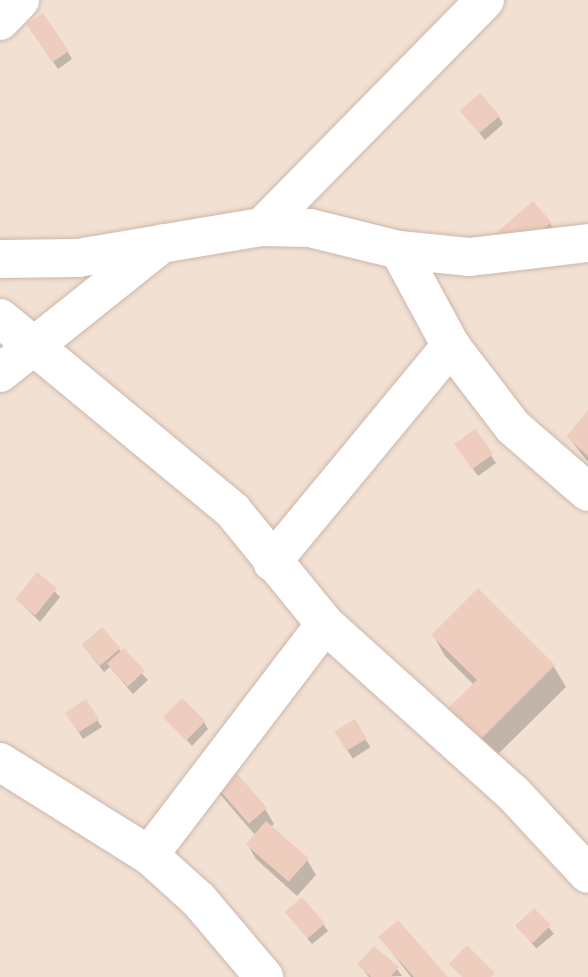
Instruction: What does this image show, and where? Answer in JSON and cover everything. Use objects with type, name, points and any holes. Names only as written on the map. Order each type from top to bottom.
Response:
[{"type":"street","points":[[0,21],[20,0]]},
{"type":"street","points":[[262,227],[485,0]]},
{"type":"street","points":[[0,259],[78,258],[166,241],[262,227],[310,228],[399,250],[469,257],[588,243]]},
{"type":"street","points":[[0,373],[166,241]]},
{"type":"street","points":[[399,250],[450,346],[513,427],[588,492]]},
{"type":"street","points":[[0,318],[233,511],[325,624],[513,793],[588,874]]},
{"type":"street","points":[[272,562],[450,346]]},
{"type":"street","points":[[149,855],[325,624]]},
{"type":"street","points":[[0,762],[149,855],[199,900],[264,977]]},
{"type":"shaded area","points":[[0,0],[588,0],[588,977],[0,977]]},
{"type":"building","points":[[43,13],[69,51],[52,62],[26,24]]},
{"type":"building","points":[[480,93],[500,116],[479,133],[460,111]]},
{"type":"building","points":[[533,201],[551,222],[511,257],[493,236]]},
{"type":"building","points":[[588,410],[588,456],[566,437]]},
{"type":"building","points":[[475,429],[493,454],[472,469],[454,444]]},
{"type":"building","points":[[37,572],[57,588],[35,616],[15,599]]},
{"type":"building","points":[[478,588],[555,665],[478,742],[446,710],[477,680],[431,635]]},
{"type":"building","points":[[102,627],[120,648],[100,666],[82,645]]},
{"type":"building","points":[[124,648],[145,671],[128,686],[107,663]]},
{"type":"building","points":[[182,698],[205,721],[186,740],[163,717]]},
{"type":"building","points":[[86,699],[99,719],[78,733],[65,713]]},
{"type":"building","points":[[355,719],[367,739],[346,751],[334,731]]},
{"type":"building","points":[[227,762],[267,808],[249,824],[209,778]]},
{"type":"building","points":[[266,821],[309,858],[289,882],[246,844]]},
{"type":"building","points":[[302,897],[325,923],[308,939],[285,912]]},
{"type":"building","points":[[534,908],[551,925],[533,943],[516,926]]},
{"type":"building","points":[[398,920],[448,977],[414,977],[378,937]]},
{"type":"building","points":[[467,945],[495,973],[491,977],[462,977],[449,964]]},
{"type":"building","points":[[374,946],[399,967],[390,977],[371,977],[357,964]]}]
